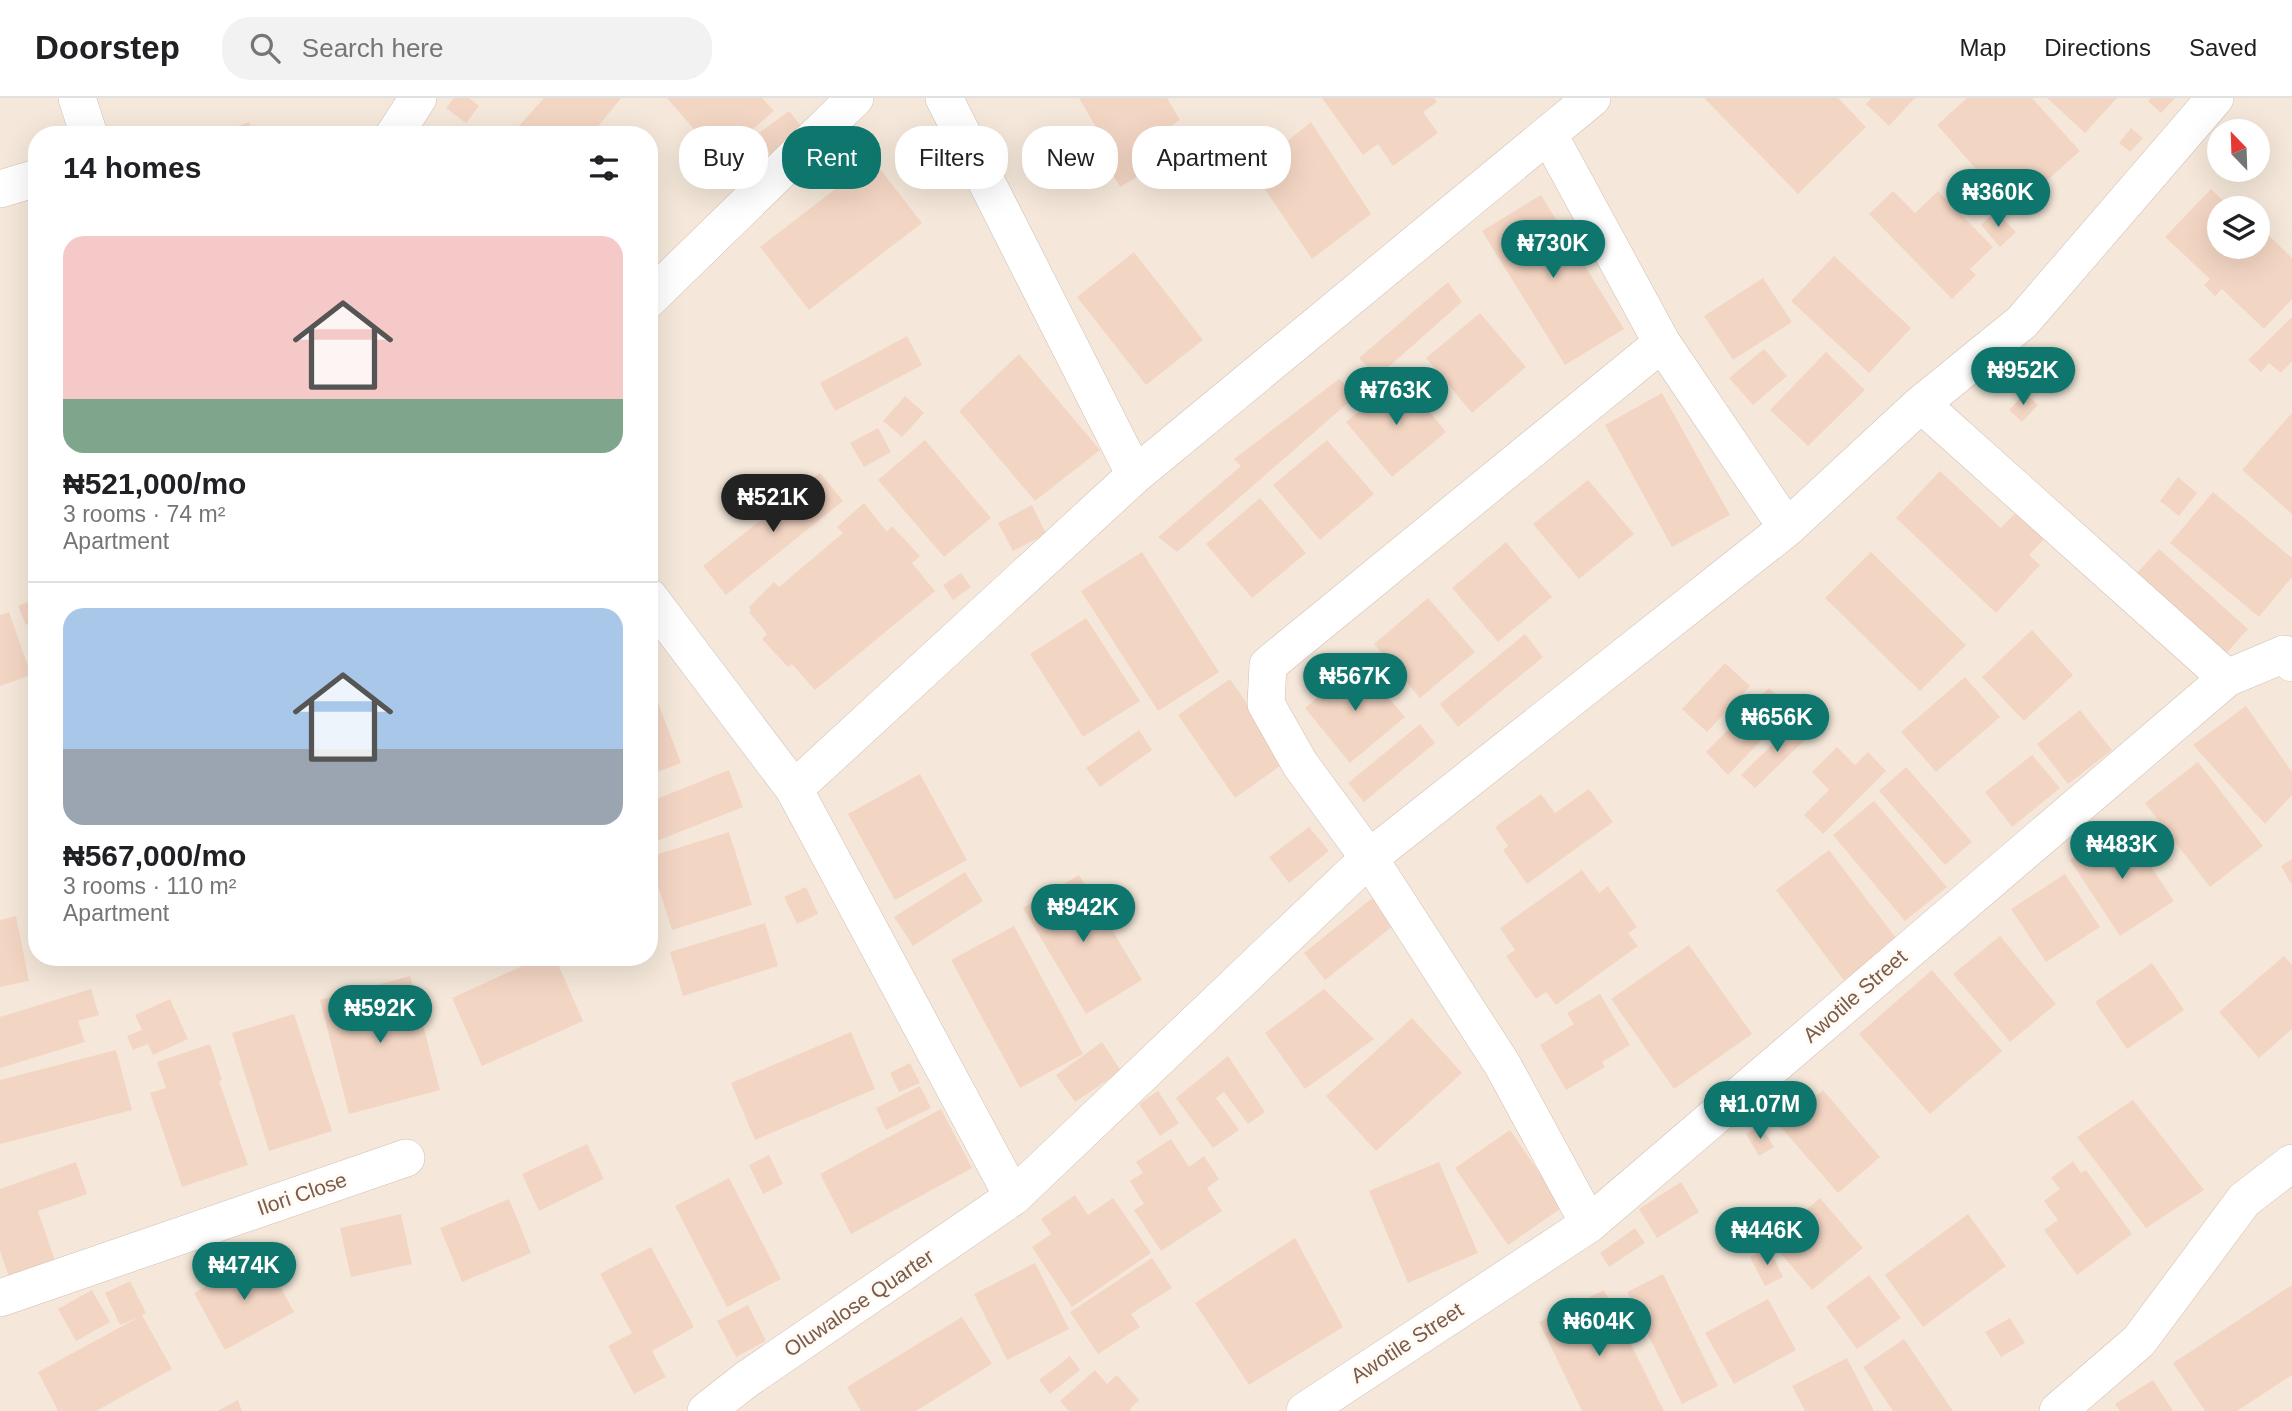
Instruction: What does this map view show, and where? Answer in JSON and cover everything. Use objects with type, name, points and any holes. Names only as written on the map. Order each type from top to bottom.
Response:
[{"type":"street","points":[[77,98],[86,126]]},
{"type":"street","points":[[400,126],[418,98]]},
{"type":"street","points":[[658,290],[855,98]]},
{"type":"street","points":[[944,98],[1135,475]]},
{"type":"street","points":[[794,789],[1135,475],[1592,98]]},
{"type":"street","name":"Oluwalose Quarter","points":[[706,1411],[747,1379],[1013,1197],[1369,858],[1787,528],[1921,404],[2022,322],[2215,98]]},
{"type":"street","points":[[1549,135],[1662,343],[1787,528]]},
{"type":"street","points":[[0,190],[28,181]]},
{"type":"street","points":[[1589,1223],[1502,1064],[1369,858],[1300,764],[1266,704],[1268,665],[1662,343]]},
{"type":"street","points":[[1921,404],[2227,678]]},
{"type":"street","points":[[658,615],[794,789],[1013,1197]]},
{"type":"street","name":"Awotile Street","points":[[1304,1411],[1589,1223],[2227,678],[2284,654],[2292,663]]},
{"type":"street","name":"Ilori Close","points":[[0,1298],[406,1158]]},
{"type":"street","points":[[2058,1411],[2139,1340],[2244,1200],[2292,1163]]},
{"type":"shaded area","points":[[0,98],[2292,98],[2292,1411],[0,1411]]},
{"type":"building","points":[[454,98],[469,98],[479,106],[466,123],[446,108]]},
{"type":"building","points":[[544,98],[621,98],[598,126],[519,126]]},
{"type":"building","points":[[667,98],[762,98],[774,111],[756,126],[691,126]]},
{"type":"building","points":[[1079,98],[1167,98],[1180,120],[1170,126],[1132,126],[1132,180],[1120,187],[1118,126],[1095,126]]},
{"type":"building","points":[[1322,98],[1434,98],[1437,102],[1423,112],[1438,133],[1393,166],[1378,144],[1363,155]]},
{"type":"building","points":[[1704,98],[1838,98],[1866,127],[1798,194]]},
{"type":"building","points":[[1871,98],[1915,98],[1889,126],[1866,104]]},
{"type":"building","points":[[1967,98],[2032,98],[2080,151],[2013,211],[1937,125]]},
{"type":"building","points":[[2047,98],[2117,98],[2085,133]]},
{"type":"building","points":[[2151,98],[2175,98],[2161,113],[2148,101]]},
{"type":"building","points":[[789,111],[801,126],[782,126],[782,153],[774,159],[768,151],[768,126]]},
{"type":"building","points":[[1311,122],[1371,214],[1312,259],[1265,189],[1291,189],[1291,138]]},
{"type":"building","points":[[2131,128],[2143,138],[2130,152],[2119,143]]},
{"type":"building","points":[[881,170],[922,223],[809,310],[760,247],[835,189],[881,189]]},
{"type":"building","points":[[2211,189],[2218,196],[2207,196],[2207,259],[2270,259],[2270,237],[2292,258],[2292,299],[2264,329],[2222,289],[2215,296],[2204,285],[2210,279],[2165,237]]},
{"type":"building","points":[[1893,191],[1915,213],[1938,191],[1993,247],[1970,269],[1976,275],[1952,299],[1869,214]]},
{"type":"building","points":[[1541,195],[1624,329],[1565,365],[1482,231]]},
{"type":"building","points":[[1996,211],[2016,232],[2000,247],[1981,225]]},
{"type":"building","points":[[1134,252],[1203,340],[1146,385],[1077,297]]},
{"type":"building","points":[[1834,256],[1911,328],[1869,373],[1791,301]]},
{"type":"building","points":[[1763,278],[1792,322],[1733,360],[1704,316]]},
{"type":"building","points":[[1448,282],[1462,302],[1377,377],[1359,358]]},
{"type":"building","points":[[1480,313],[1526,367],[1472,413],[1426,358]]},
{"type":"building","points":[[2292,317],[2292,361],[2281,373],[2269,363],[2261,372],[2248,360]]},
{"type":"building","points":[[907,336],[922,365],[835,411],[820,383]]},
{"type":"building","points":[[1764,349],[1787,376],[1753,405],[1729,378]]},
{"type":"building","points":[[1826,352],[1865,390],[1808,446],[1770,410]]},
{"type":"building","points":[[1019,354],[1100,450],[1035,501],[959,411]]},
{"type":"building","points":[[1401,377],[1446,432],[1392,477],[1346,422]]},
{"type":"building","points":[[1339,379],[1357,395],[1177,552],[1158,537],[1241,466],[1234,459]]},
{"type":"building","points":[[1662,393],[1730,515],[1672,547],[1605,425]]},
{"type":"building","points":[[2025,393],[2038,405],[2022,422],[2009,410]]},
{"type":"building","points":[[905,396],[924,413],[902,437],[883,421]]},
{"type":"building","points":[[2292,413],[2292,514],[2242,470]]},
{"type":"building","points":[[878,428],[891,452],[864,467],[850,443]]},
{"type":"building","points":[[925,440],[991,518],[944,557],[878,480]]},
{"type":"building","points":[[1327,440],[1374,494],[1320,540],[1273,485]]},
{"type":"building","points":[[1940,471],[2001,528],[2017,511],[2045,538],[2029,555],[2040,565],[1996,613],[1896,518]]},
{"type":"building","points":[[820,473],[843,501],[726,595],[703,566]]},
{"type":"building","points":[[2178,477],[2197,493],[2179,516],[2160,501]]},
{"type":"building","points":[[1588,480],[1634,534],[1579,579],[1533,524]]},
{"type":"building","points":[[2213,492],[2292,558],[2292,577],[2259,617],[2170,543]]},
{"type":"building","points":[[1260,498],[1306,553],[1252,598],[1206,544]]},
{"type":"building","points":[[864,503],[887,532],[892,526],[920,556],[912,563],[935,591],[815,690],[792,664],[788,667],[762,639],[767,634],[749,612],[749,607],[774,582],[779,587],[843,533],[837,527]]},
{"type":"building","points":[[1032,505],[1046,534],[1013,551],[998,523]]},
{"type":"building","points":[[1506,542],[1552,597],[1498,642],[1452,588]]},
{"type":"building","points":[[2159,549],[2248,629],[2222,658],[2133,577]]},
{"type":"building","points":[[1142,552],[1219,672],[1158,711],[1081,591]]},
{"type":"building","points":[[1871,552],[1966,645],[1920,691],[1825,598]]},
{"type":"building","points":[[961,573],[971,587],[953,600],[943,585]]},
{"type":"building","points":[[1428,598],[1475,652],[1420,698],[1374,644]]},
{"type":"building","points":[[28,602],[28,624],[26,625],[18,606]]},
{"type":"building","points":[[9,612],[28,666],[28,676],[0,686],[0,615]]},
{"type":"building","points":[[1086,618],[1140,701],[1083,737],[1030,654]]},
{"type":"building","points":[[2032,630],[2073,675],[2024,721],[1982,677]]},
{"type":"building","points":[[1525,634],[1543,657],[1458,727],[1440,704]]},
{"type":"building","points":[[1359,663],[1405,717],[1350,763],[1305,708]]},
{"type":"building","points":[[1725,663],[1750,686],[1707,732],[1682,709]]},
{"type":"building","points":[[1965,677],[2000,717],[1936,772],[1901,732]]},
{"type":"building","points":[[1230,679],[1287,761],[1235,798],[1178,715]]},
{"type":"building","points":[[1769,688],[1791,709],[1728,775],[1706,752]]},
{"type":"building","points":[[658,703],[681,763],[658,772]]},
{"type":"building","points":[[2246,706],[2292,772],[2292,795],[2265,824],[2193,745]]},
{"type":"building","points":[[2080,710],[2112,750],[2068,784],[2037,744]]},
{"type":"building","points":[[1799,719],[1812,733],[1755,788],[1741,775]]},
{"type":"building","points":[[1420,724],[1435,743],[1364,802],[1348,783]]},
{"type":"building","points":[[1139,730],[1152,750],[1100,787],[1086,768]]},
{"type":"building","points":[[1837,747],[1855,765],[1868,752],[1886,771],[1823,834],[1804,815],[1829,790],[1812,772]]},
{"type":"building","points":[[2032,755],[2060,788],[2012,827],[1985,792]]},
{"type":"building","points":[[2198,762],[2263,846],[2210,887],[2145,803]]},
{"type":"building","points":[[1906,767],[1972,842],[1945,865],[1879,791]]},
{"type":"building","points":[[729,770],[743,807],[658,840],[658,798]]},
{"type":"building","points":[[920,774],[967,860],[895,900],[848,814]]},
{"type":"building","points":[[1589,789],[1613,822],[1527,884],[1503,850],[1508,846],[1495,827],[1541,794],[1555,813]]},
{"type":"building","points":[[1874,801],[1947,887],[1905,921],[1833,835]]},
{"type":"building","points":[[2123,825],[2174,901],[2120,936],[2070,860]]},
{"type":"building","points":[[1309,827],[1329,851],[1289,883],[1269,857]]},
{"type":"building","points":[[729,832],[752,905],[672,930],[658,886],[658,854]]},
{"type":"building","points":[[1829,850],[1899,942],[1846,983],[1776,890]]},
{"type":"building","points":[[2292,859],[2292,885],[2281,866]]},
{"type":"building","points":[[1582,870],[1599,893],[1608,886],[1637,927],[1628,933],[1638,946],[1556,1005],[1546,992],[1536,999],[1506,956],[1515,950],[1500,928]]},
{"type":"building","points":[[965,872],[983,901],[913,946],[894,917]]},
{"type":"building","points":[[2065,874],[2100,927],[2046,962],[2011,909]]},
{"type":"building","points":[[1079,875],[1142,980],[1086,1014],[1023,908]]},
{"type":"building","points":[[806,887],[818,914],[797,924],[784,897]]},
{"type":"building","points":[[1376,895],[1398,922],[1325,980],[1304,953]]},
{"type":"building","points":[[16,916],[29,981],[0,987],[0,920]]},
{"type":"building","points":[[765,923],[778,966],[683,996],[670,952]]},
{"type":"building","points":[[1014,926],[1083,1054],[1020,1088],[951,960]]},
{"type":"building","points":[[2000,936],[2056,1004],[2010,1042],[1953,974]]},
{"type":"building","points":[[1689,945],[1752,1034],[1674,1089],[1611,999]]},
{"type":"building","points":[[2284,956],[2292,965],[2292,1029],[2259,1058],[2219,1012]]},
{"type":"building","points":[[2152,963],[2184,1010],[2127,1049],[2095,1002]]},
{"type":"building","points":[[522,966],[559,966],[583,1021],[482,1066],[452,998]]},
{"type":"building","points":[[1932,970],[2002,1051],[1930,1114],[1859,1034]]},
{"type":"building","points":[[410,976],[440,1090],[349,1114],[320,1000]]},
{"type":"building","points":[[91,989],[99,1015],[78,1021],[85,1042],[0,1068],[0,1017]]},
{"type":"building","points":[[1324,989],[1374,1039],[1305,1089],[1265,1033]]},
{"type":"building","points":[[1600,994],[1630,1045],[1602,1062],[1605,1067],[1566,1090],[1540,1045],[1574,1024],[1567,1013]]},
{"type":"building","points":[[170,999],[188,1039],[153,1055],[148,1044],[133,1050],[127,1036],[142,1030],[135,1015]]},
{"type":"building","points":[[294,1014],[332,1131],[269,1151],[232,1033]]},
{"type":"building","points":[[1412,1018],[1462,1073],[1376,1151],[1326,1096]]},
{"type":"building","points":[[851,1032],[875,1089],[755,1140],[731,1083]]},
{"type":"building","points":[[1102,1042],[1121,1071],[1075,1102],[1056,1075]]},
{"type":"building","points":[[210,1044],[222,1080],[219,1081],[248,1165],[182,1187],[150,1093],[166,1088],[157,1062]]},
{"type":"building","points":[[116,1050],[132,1110],[0,1144],[0,1080]]},
{"type":"building","points":[[1228,1056],[1265,1112],[1248,1124],[1224,1092],[1216,1098],[1239,1130],[1213,1148],[1176,1098]]},
{"type":"building","points":[[910,1063],[920,1083],[899,1092],[890,1073]]},
{"type":"building","points":[[920,1086],[931,1108],[886,1130],[876,1108]]},
{"type":"building","points":[[1823,1090],[1880,1157],[1838,1193],[1780,1126]]},
{"type":"building","points":[[1158,1091],[1179,1123],[1160,1136],[1139,1104]]},
{"type":"building","points":[[2133,1100],[2204,1190],[2146,1228],[2077,1137]]},
{"type":"building","points":[[941,1109],[972,1168],[851,1234],[820,1174]]},
{"type":"building","points":[[1760,1125],[1774,1147],[1759,1156],[1746,1134]]},
{"type":"building","points":[[1510,1130],[1563,1207],[1508,1245],[1455,1168]]},
{"type":"building","points":[[1171,1139],[1189,1167],[1204,1156],[1219,1179],[1207,1188],[1222,1211],[1161,1251],[1134,1210],[1144,1204],[1130,1181],[1143,1173],[1136,1162]]},
{"type":"building","points":[[587,1144],[604,1179],[539,1211],[522,1174]]},
{"type":"building","points":[[769,1155],[783,1184],[763,1194],[749,1165]]},
{"type":"building","points":[[2073,1161],[2081,1173],[2086,1170],[2132,1234],[2077,1275],[2044,1230],[2058,1220],[2044,1201],[2060,1189],[2051,1178]]},
{"type":"building","points":[[76,1162],[87,1194],[38,1211],[55,1261],[9,1277],[0,1251],[0,1189]]},
{"type":"building","points":[[1439,1162],[1478,1253],[1408,1283],[1369,1191]]},
{"type":"building","points":[[729,1178],[781,1279],[727,1307],[675,1206]]},
{"type":"building","points":[[1681,1182],[1699,1212],[1657,1238],[1639,1209]]},
{"type":"building","points":[[1075,1195],[1088,1215],[1113,1198],[1151,1253],[1072,1307],[1032,1247],[1051,1234],[1041,1219]]},
{"type":"building","points":[[1820,1198],[1863,1248],[1812,1290],[1770,1241]]},
{"type":"building","points":[[509,1199],[531,1253],[462,1282],[440,1228]]},
{"type":"building","points":[[401,1214],[412,1264],[351,1277],[340,1228]]},
{"type":"building","points":[[1968,1214],[2006,1266],[1923,1327],[1885,1275]]},
{"type":"building","points":[[1635,1228],[1645,1243],[1609,1267],[1600,1253]]},
{"type":"building","points":[[1295,1238],[1343,1327],[1249,1385],[1195,1303]]},
{"type":"building","points":[[651,1247],[694,1327],[652,1351],[666,1377],[634,1394],[608,1346],[632,1333],[600,1274]]},
{"type":"building","points":[[1769,1248],[1783,1277],[1765,1286],[1750,1257]]},
{"type":"building","points":[[263,1255],[294,1312],[225,1350],[194,1293]]},
{"type":"building","points":[[1152,1258],[1172,1288],[1131,1314],[1140,1327],[1098,1354],[1070,1312]]},
{"type":"building","points":[[1035,1263],[1069,1329],[1007,1360],[974,1294]]},
{"type":"building","points":[[1663,1274],[1718,1386],[1682,1404],[1627,1292]]},
{"type":"building","points":[[1869,1275],[1901,1318],[1857,1349],[1826,1307]]},
{"type":"building","points":[[130,1281],[146,1313],[142,1315],[172,1369],[96,1411],[58,1411],[38,1372],[139,1317],[120,1325],[105,1293]]},
{"type":"building","points":[[2292,1285],[2292,1375],[2237,1411],[2205,1411],[2173,1363]]},
{"type":"building","points":[[92,1290],[110,1322],[76,1341],[58,1309]]},
{"type":"building","points":[[1604,1290],[1664,1411],[1582,1411],[1539,1322]]},
{"type":"building","points":[[1768,1299],[1796,1350],[1734,1384],[1705,1333]]},
{"type":"building","points":[[748,1305],[766,1341],[736,1357],[717,1321]]},
{"type":"building","points":[[962,1317],[992,1364],[916,1411],[861,1411],[847,1387]]},
{"type":"building","points":[[2010,1318],[2025,1343],[2001,1357],[1985,1332]]},
{"type":"building","points":[[1904,1339],[1953,1411],[1893,1411],[1863,1367]]},
{"type":"building","points":[[1070,1356],[1080,1370],[1050,1394],[1039,1380]]},
{"type":"building","points":[[1847,1358],[1874,1411],[1805,1411],[1792,1386]]},
{"type":"building","points":[[1095,1370],[1107,1384],[1117,1375],[1139,1400],[1131,1411],[1069,1411],[1060,1401]]},
{"type":"building","points":[[2153,1380],[2173,1411],[2120,1411],[2115,1404]]},
{"type":"building","points":[[238,1400],[242,1411],[217,1411]]}]
